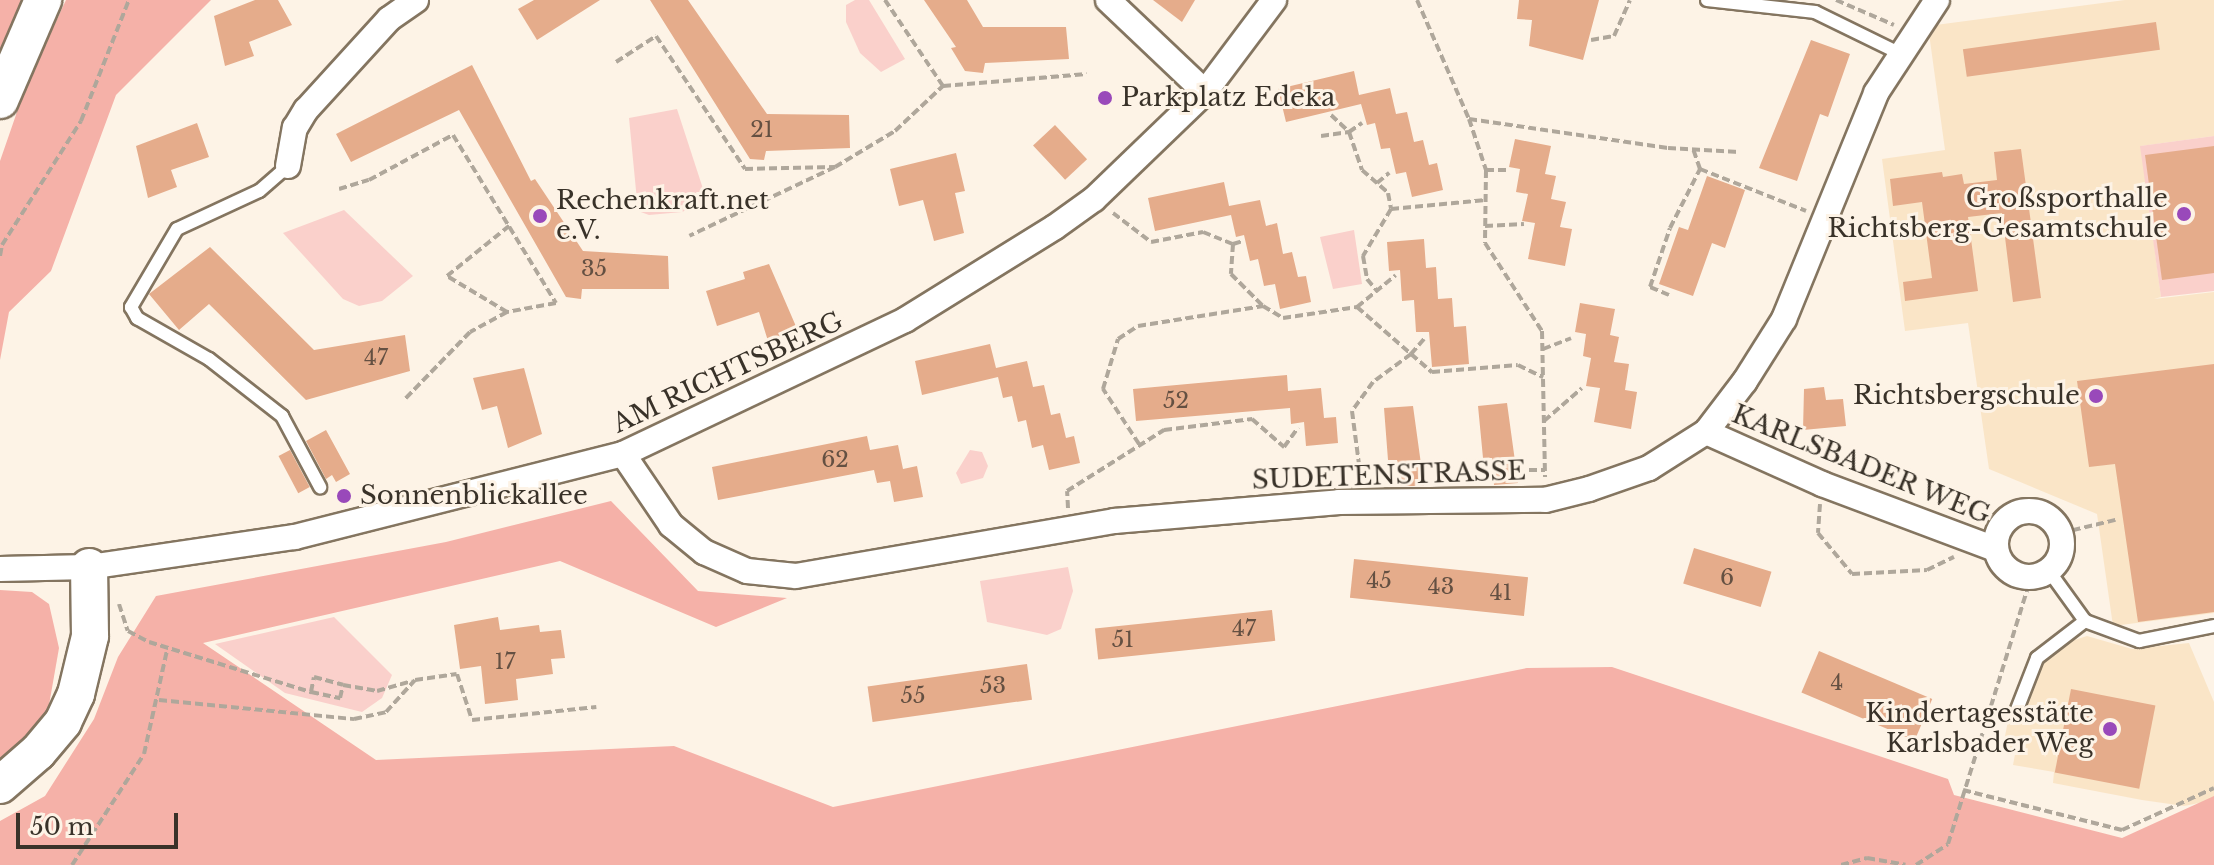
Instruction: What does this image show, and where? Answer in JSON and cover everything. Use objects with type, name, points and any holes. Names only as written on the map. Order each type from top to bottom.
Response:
[{"type":"main road","points":[[0,100],[43,0]]},
{"type":"main road","points":[[0,785],[38,752],[63,722],[76,694],[90,636],[89,567]]},
{"type":"street","points":[[288,166],[295,128],[306,110],[389,19],[416,0]]},
{"type":"street","points":[[1108,0],[1205,92]]},
{"type":"street","name":"AM RICHTSBERG","points":[[0,569],[89,567],[295,537],[623,454],[905,320],[1094,199],[1205,92],[1274,0]]},
{"type":"street","name":"SUDETENSTRASSE","points":[[623,454],[685,538],[715,559],[766,574],[796,576],[1068,526],[1365,501],[1545,500],[1649,468],[1706,432],[1784,319],[1859,132],[1904,44],[1937,0]]},
{"type":"street","name":"KARLSBADER WEG","points":[[1706,432],[1822,484],[1995,549],[2008,570],[2040,574]]},
{"type":"street","name":"KARLSBADER WEG","points":[[1995,549],[2006,519],[2020,511],[2037,511],[2061,533]]},
{"type":"street","points":[[2040,574],[2063,547],[2061,533]]},
{"type":"lane","points":[[1707,0],[1815,12],[1904,44]]},
{"type":"lane","points":[[288,166],[259,191],[177,229],[131,307],[137,318],[209,359],[282,416],[320,487]]},
{"type":"lane","points":[[2040,574],[2085,621],[2139,641],[2214,626]]},
{"type":"lane","points":[[2016,712],[2037,658],[2085,621]]},
{"type":"path","points":[[0,256],[2,245],[81,121],[129,0]]},
{"type":"path","points":[[885,0],[943,86]]},
{"type":"path","points":[[1417,0],[1469,119],[1486,170],[1485,243],[1542,331],[1545,500]]},
{"type":"path","points":[[1591,40],[1614,36],[1630,0]]},
{"type":"path","points":[[1836,0],[1904,44]]},
{"type":"path","points":[[616,62],[656,36],[745,169],[835,167]]},
{"type":"path","points":[[689,236],[835,167],[895,131],[943,86],[1086,74]]},
{"type":"path","points":[[1331,115],[1349,132],[1362,170],[1388,193],[1391,209],[1363,256],[1367,279],[1377,291]]},
{"type":"path","points":[[1469,119],[1693,149],[1739,152]]},
{"type":"path","points":[[1321,136],[1349,132],[1362,123]]},
{"type":"path","points":[[339,189],[369,180],[453,135],[556,303],[507,312],[470,332],[404,400]]},
{"type":"path","points":[[1669,295],[1650,287],[1670,228],[1700,169],[1693,149]]},
{"type":"path","points":[[1700,169],[1795,206]]},
{"type":"path","points":[[1486,170],[1510,170]]},
{"type":"path","points":[[1377,183],[1389,173]]},
{"type":"path","points":[[1094,199],[1151,242],[1203,232],[1233,244],[1243,241]]},
{"type":"path","points":[[1391,209],[1486,200]]},
{"type":"path","points":[[1485,226],[1524,224]]},
{"type":"path","points":[[507,312],[447,276],[509,226]]},
{"type":"path","points":[[1233,244],[1231,274],[1263,306],[1283,318],[1357,307],[1396,275]]},
{"type":"path","points":[[1139,444],[1103,389],[1118,339],[1138,326],[1263,306]]},
{"type":"path","points":[[1357,307],[1432,372],[1518,365],[1543,378]]},
{"type":"path","points":[[1543,349],[1571,338]]},
{"type":"path","points":[[1365,501],[1352,411],[1373,382],[1411,354],[1424,339]]},
{"type":"path","points":[[1544,421],[1582,388]]},
{"type":"path","points":[[1068,526],[1067,491],[1164,430],[1252,419],[1284,447],[1298,428]]},
{"type":"path","points":[[1529,470],[1545,470]]},
{"type":"path","points":[[1822,484],[1818,533],[1852,574],[1927,570]]},
{"type":"path","points":[[2061,533],[2115,520]]},
{"type":"path","points":[[1916,865],[1948,844],[1963,790],[2040,574]]},
{"type":"path","points":[[136,636],[167,650],[311,692],[340,698],[343,685]]},
{"type":"path","points":[[72,865],[144,754],[159,700],[167,650]]},
{"type":"path","points":[[311,692],[314,677],[377,691],[415,680],[457,674],[472,720],[596,707]]},
{"type":"path","points":[[159,700],[354,719],[386,712],[415,680]]},
{"type":"path","points":[[1963,790],[2122,830],[2214,788]]},
{"type":"path","points":[[1841,865],[1867,858],[1905,865]]},
{"type":"shaded area","points":[[0,0],[25,0],[0,59]]},
{"type":"shaded area","points":[[66,0],[211,0],[116,95],[51,271],[9,312],[0,360],[0,161],[26,86]]},
{"type":"shaded area","points":[[855,0],[869,0],[905,59],[881,72],[860,53],[846,22],[846,5]]},
{"type":"shaded area","points":[[2125,0],[2214,0],[2214,136],[2141,146],[2161,297],[2154,299],[2214,292],[2214,613],[2113,626],[2097,514],[1989,469],[1968,323],[1905,331],[1882,159],[1945,150],[1928,26]]},
{"type":"shaded area","points":[[677,109],[707,201],[682,212],[649,215],[638,211],[629,118]]},
{"type":"shaded area","name":"Großsporthalle Richtsberg-Gesamtschule","points":[[2214,136],[2214,291],[2161,297],[2140,146]]},
{"type":"shaded area","points":[[344,210],[413,276],[382,301],[359,306],[343,299],[283,233]]},
{"type":"shaded area","points":[[1354,230],[1362,284],[1333,289],[1320,237]]},
{"type":"shaded area","points":[[970,450],[982,452],[988,466],[983,478],[961,484],[956,473]]},
{"type":"shaded area","points":[[611,501],[698,591],[787,598],[716,627],[560,561],[203,643],[376,760],[674,746],[833,807],[1527,668],[1612,667],[1948,779],[1954,795],[2122,838],[2214,796],[2214,865],[0,865],[0,821],[45,796],[94,719],[118,657],[156,596],[446,542]]},
{"type":"shaded area","points":[[1068,567],[1073,591],[1061,629],[1047,635],[987,622],[980,581]]},
{"type":"shaded area","points":[[0,590],[32,592],[49,604],[59,648],[49,705],[33,736],[0,769]]},
{"type":"shaded area","points":[[334,617],[392,675],[382,698],[362,712],[285,693],[215,644]]},
{"type":"shaded area","name":"Kindertagesstätte Karlsbader Weg","points":[[2087,636],[2132,649],[2189,643],[2214,702],[2214,800],[2184,806],[2142,800],[2053,783],[2054,772],[2013,765],[2016,749],[2003,746],[2010,711],[2022,712],[2032,675],[2045,657],[2065,643]]},
{"type":"building","points":[[255,0],[278,0],[292,25],[249,42],[254,56],[225,66],[214,16]]},
{"type":"building","points":[[534,0],[600,0],[537,40],[518,9]]},
{"type":"building","points":[[650,0],[688,0],[767,114],[849,115],[850,148],[766,151],[764,160],[750,159]]},
{"type":"building","points":[[924,0],[967,0],[983,27],[1066,27],[1069,59],[985,63],[983,73],[965,71],[951,48],[956,47]]},
{"type":"building","points":[[1153,0],[1195,0],[1182,22]]},
{"type":"building","points":[[1519,0],[1599,0],[1583,60],[1529,46],[1532,20],[1517,19]]},
{"type":"building","points":[[2156,22],[2160,50],[1967,77],[1963,49]]},
{"type":"building","points":[[1811,40],[1850,54],[1828,117],[1820,114],[1797,181],[1759,168]]},
{"type":"building","name":"Rechenkraft.net e.V.","points":[[472,65],[531,181],[535,179],[583,251],[668,256],[669,289],[582,289],[581,299],[566,297],[459,110],[351,162],[336,134]]},
{"type":"building","points":[[1354,71],[1359,95],[1390,88],[1396,114],[1407,112],[1414,142],[1423,140],[1429,165],[1437,163],[1443,190],[1412,197],[1406,172],[1396,174],[1390,148],[1381,149],[1375,123],[1367,125],[1361,104],[1286,122],[1278,89]]},
{"type":"building","points":[[197,123],[209,157],[171,170],[177,187],[148,198],[136,146]]},
{"type":"building","points":[[1055,125],[1087,159],[1065,180],[1033,145]]},
{"type":"building","points":[[1515,139],[1551,146],[1545,174],[1556,176],[1551,199],[1566,202],[1560,227],[1572,229],[1565,266],[1528,259],[1535,223],[1522,221],[1528,194],[1516,192],[1520,169],[1509,167]]},
{"type":"building","name":"Großsporthalle Richtsberg-Gesamtschule","points":[[2214,146],[2214,273],[2162,280],[2145,155]]},
{"type":"building","points":[[2021,149],[2041,298],[2013,302],[2002,213],[1968,217],[1978,291],[1905,301],[1903,282],[1932,278],[1922,202],[1893,206],[1890,179],[1942,172],[1943,177],[1962,174],[1964,184],[1997,180],[1994,152]]},
{"type":"building","points":[[956,153],[965,191],[955,193],[964,233],[934,241],[923,200],[899,206],[890,169]]},
{"type":"building","points":[[1707,176],[1745,190],[1725,248],[1712,243],[1693,296],[1659,284],[1679,227],[1688,230]]},
{"type":"building","points":[[1224,182],[1229,206],[1260,200],[1266,226],[1277,223],[1283,254],[1292,252],[1298,277],[1306,276],[1311,302],[1280,309],[1275,284],[1264,286],[1258,259],[1250,261],[1244,235],[1236,237],[1231,215],[1155,231],[1148,198]]},
{"type":"building","points":[[1424,239],[1426,268],[1436,267],[1438,299],[1452,298],[1454,327],[1466,326],[1469,364],[1432,367],[1429,332],[1416,332],[1414,300],[1402,301],[1400,270],[1389,271],[1387,242]]},
{"type":"building","points":[[210,247],[314,350],[405,335],[410,371],[306,400],[209,304],[179,330],[149,294]]},
{"type":"building","points":[[769,264],[798,331],[768,341],[759,312],[717,326],[706,291],[745,279],[743,272]]},
{"type":"building","points":[[1580,303],[1615,309],[1610,335],[1619,337],[1614,362],[1629,364],[1625,390],[1637,392],[1631,429],[1594,422],[1600,388],[1586,386],[1591,358],[1583,356],[1586,334],[1575,332]]},
{"type":"building","points":[[990,344],[996,368],[1027,361],[1033,387],[1044,385],[1051,415],[1060,413],[1066,438],[1074,436],[1080,463],[1049,470],[1043,445],[1032,448],[1026,420],[1018,422],[1012,396],[1003,398],[998,377],[922,395],[915,361]]},
{"type":"building","points":[[2214,364],[2214,612],[2138,622],[2115,464],[2089,467],[2077,381]]},
{"type":"building","points":[[524,368],[542,434],[508,448],[497,406],[482,410],[473,378]]},
{"type":"building","points":[[1287,375],[1288,391],[1321,388],[1324,418],[1336,417],[1338,443],[1306,446],[1304,422],[1291,424],[1290,408],[1136,421],[1133,389]]},
{"type":"building","points":[[1824,387],[1826,400],[1843,399],[1846,426],[1803,430],[1804,389]]},
{"type":"building","points":[[1507,403],[1518,483],[1494,485],[1492,458],[1483,458],[1478,406]]},
{"type":"building","points":[[1413,406],[1424,486],[1400,486],[1397,460],[1388,460],[1384,408]]},
{"type":"building","points":[[326,430],[350,474],[336,482],[332,475],[326,479],[306,441]]},
{"type":"building","points":[[867,436],[870,450],[898,445],[903,469],[917,466],[923,497],[894,502],[890,481],[877,483],[874,470],[718,500],[712,467]]},
{"type":"building","points":[[290,450],[310,487],[298,493],[279,456]]},
{"type":"building","points":[[1694,548],[1771,572],[1761,607],[1683,583]]},
{"type":"building","points":[[1354,559],[1528,577],[1524,616],[1350,598]]},
{"type":"building","points":[[1272,610],[1275,641],[1098,659],[1095,629]]},
{"type":"building","points":[[498,617],[500,630],[539,625],[540,632],[561,630],[565,658],[551,659],[553,674],[516,679],[518,700],[485,704],[481,666],[460,669],[454,625]]},
{"type":"building","points":[[1819,651],[1932,699],[1915,740],[1801,692]]},
{"type":"building","points":[[1027,664],[1032,700],[873,722],[868,686]]},
{"type":"building","points":[[2071,689],[2155,705],[2139,789],[2055,772]]},
{"type":"place","name":"Parkplatz Edeka","points":[[1105,98]]},
{"type":"place","name":"Großsporthalle Richtsberg-Gesamtschule","points":[[2184,214]]},
{"type":"place","name":"Rechenkraft.net e.V.","points":[[540,216]]},
{"type":"place","name":"Richtsbergschule","points":[[2096,396]]},
{"type":"place","name":"Sonnenblickallee","points":[[344,496]]},
{"type":"place","name":"Kindertagesstätte Karlsbader Weg","points":[[2110,729]]}]
